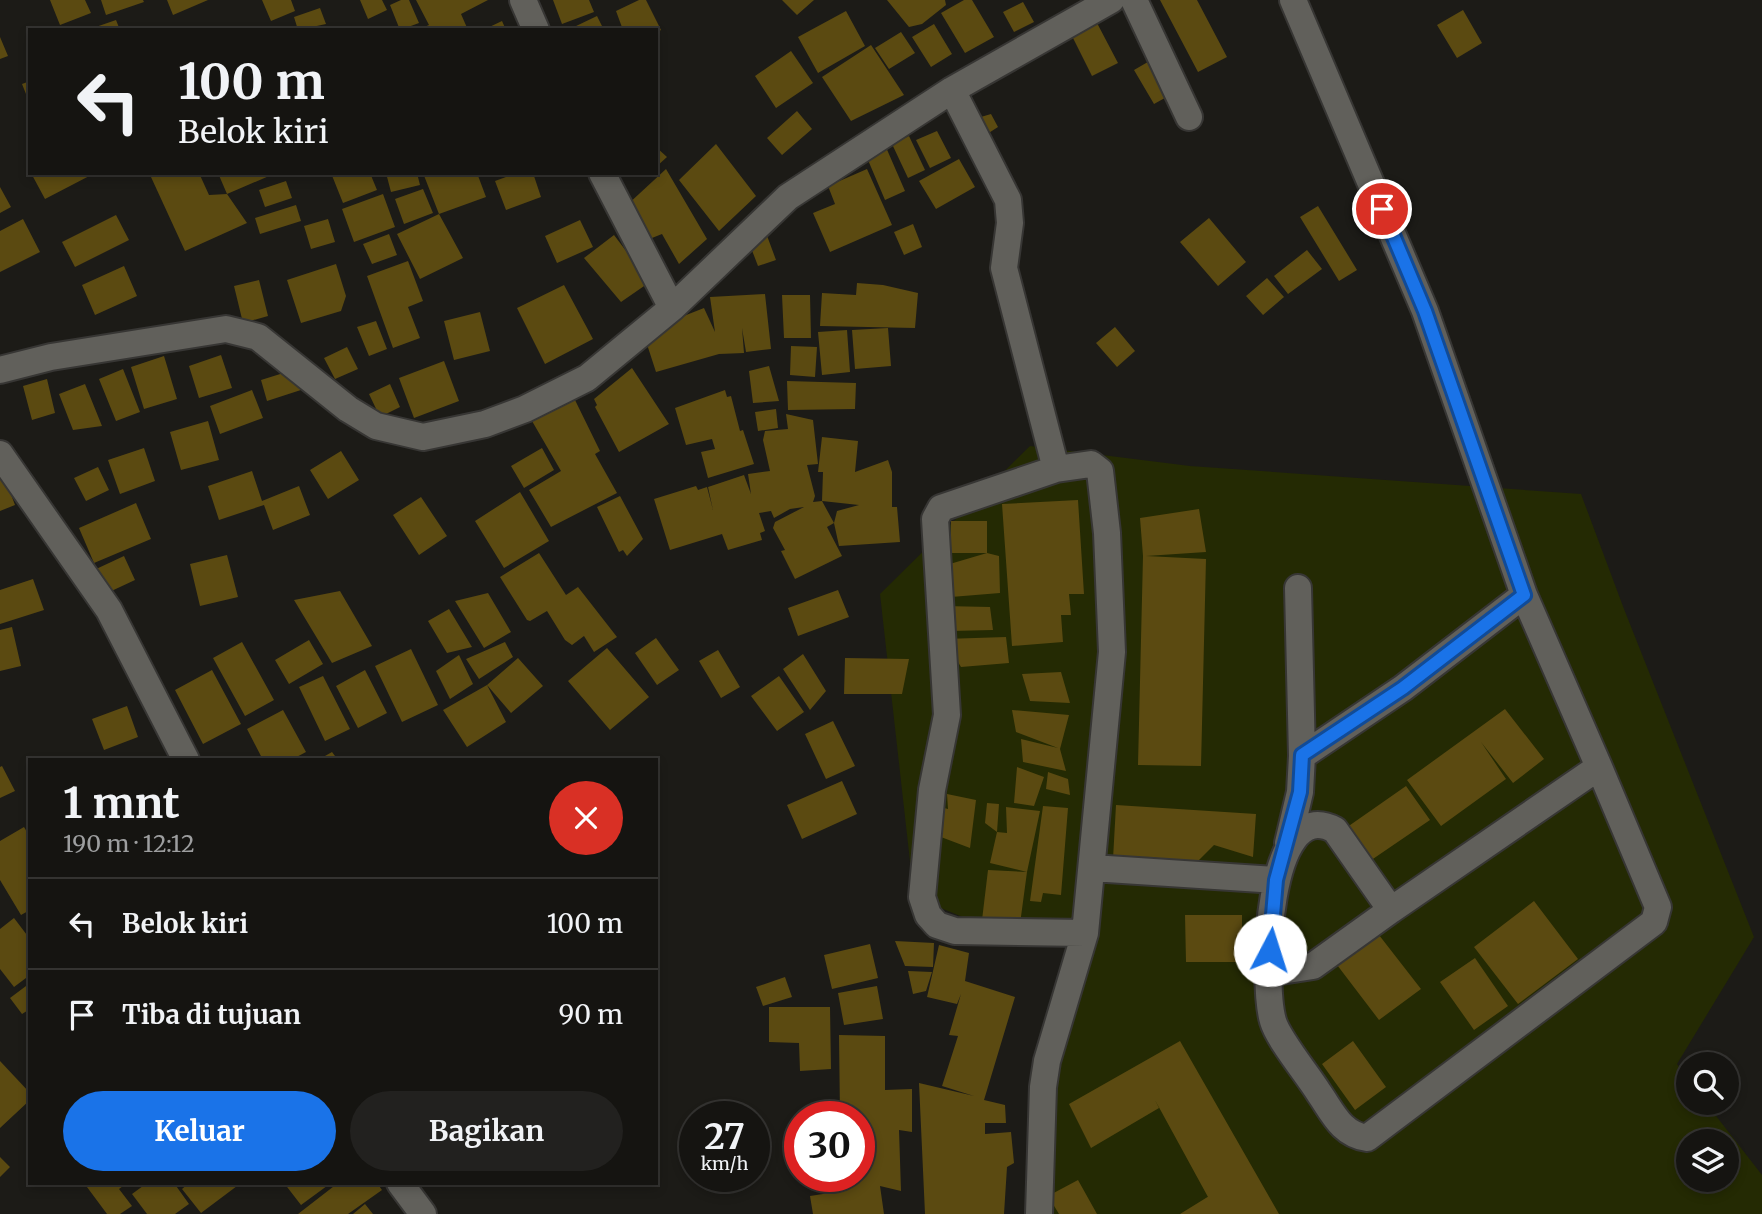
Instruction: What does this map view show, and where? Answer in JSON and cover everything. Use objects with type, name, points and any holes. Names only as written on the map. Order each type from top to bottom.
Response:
[{"type":"street","points":[[523,0],[535,28]]},
{"type":"street","points":[[0,370],[51,357],[226,329],[258,337],[348,409],[376,426],[423,437],[495,420],[525,409],[587,378],[672,308],[788,197],[952,90],[1111,0]]},
{"type":"street","points":[[1134,0],[1189,117]]},
{"type":"street","points":[[1293,0],[1425,311],[1524,595],[1658,907],[1654,922],[1367,1138],[1344,1130],[1273,1022],[1268,973],[1276,880],[1300,792],[1302,755],[1298,588]]},
{"type":"street","points":[[952,90],[1008,200],[1010,223],[1004,268],[1056,469]]},
{"type":"street","points":[[604,175],[672,308]]},
{"type":"street","points":[[0,454],[109,610],[185,758]]},
{"type":"street","points":[[1039,1214],[1047,1061],[1085,933],[1112,652],[1107,533],[1097,466],[1091,464],[1056,469],[942,508],[935,519],[947,715],[932,790],[922,897],[928,915],[937,925],[955,931],[1085,933]]},
{"type":"street","points":[[1302,755],[1403,688],[1524,595]]},
{"type":"street","points":[[1268,973],[1313,966],[1599,766]]},
{"type":"street","points":[[1288,843],[1311,824],[1324,824],[1335,831],[1391,910]]},
{"type":"street","points":[[1092,868],[1276,880]]},
{"type":"street","points":[[401,1185],[423,1214]]},
{"type":"green space","points":[[1030,446],[1190,466],[1581,494],[1754,937],[1684,1052],[1676,1052],[1676,1115],[1715,1115],[1726,1129],[1676,1129],[1676,1192],[1739,1192],[1739,1145],[1762,1175],[1762,1214],[1032,1214],[1076,945],[1026,943],[914,897],[880,594]]},
{"type":"building","points":[[50,0],[85,0],[91,13],[60,25]]},
{"type":"building","points":[[101,0],[143,0],[144,2],[106,15]]},
{"type":"building","points":[[167,0],[208,0],[173,15]]},
{"type":"building","points":[[262,0],[291,0],[295,11],[271,21]]},
{"type":"building","points":[[360,0],[382,0],[387,10],[368,19]]},
{"type":"building","points":[[409,0],[419,23],[399,28],[390,5]]},
{"type":"building","points":[[416,0],[488,0],[461,14],[467,28],[422,28],[429,25]]},
{"type":"building","points":[[553,0],[589,0],[594,12],[562,24]]},
{"type":"building","points":[[639,0],[646,0],[661,30],[622,28],[616,11]]},
{"type":"building","points":[[782,0],[814,0],[797,15]]},
{"type":"building","points":[[887,0],[945,0],[946,5],[922,24],[909,27]]},
{"type":"building","points":[[964,0],[972,0],[994,37],[965,53],[941,13]]},
{"type":"building","points":[[1160,0],[1197,0],[1227,57],[1198,72]]},
{"type":"building","points":[[1023,2],[1034,22],[1014,32],[1003,12]]},
{"type":"building","points":[[320,8],[326,24],[297,28],[294,17]]},
{"type":"building","points":[[1463,10],[1482,43],[1457,58],[1437,25]]},
{"type":"building","points":[[846,11],[865,46],[818,73],[798,37]]},
{"type":"building","points":[[597,16],[603,28],[575,28]]},
{"type":"building","points":[[116,20],[119,28],[93,28]]},
{"type":"building","points":[[502,21],[505,28],[487,28]]},
{"type":"building","points":[[1097,23],[1118,63],[1092,76],[1072,36]]},
{"type":"building","points":[[934,24],[952,54],[931,67],[912,37]]},
{"type":"building","points":[[901,32],[915,53],[889,69],[875,48]]},
{"type":"building","points":[[0,37],[8,56],[0,59]]},
{"type":"building","points":[[871,45],[904,95],[851,121],[822,77]]},
{"type":"building","points":[[791,51],[813,83],[776,108],[755,76]]},
{"type":"building","points":[[1153,59],[1172,94],[1154,104],[1134,70]]},
{"type":"building","points":[[28,82],[28,99],[22,84]]},
{"type":"building","points":[[797,111],[812,129],[782,155],[767,138]]},
{"type":"building","points":[[991,114],[998,127],[984,136],[974,119]]},
{"type":"building","points":[[937,131],[951,158],[930,168],[916,140]]},
{"type":"building","points":[[909,136],[925,170],[908,178],[892,144]]},
{"type":"building","points":[[716,144],[756,196],[719,231],[679,180]]},
{"type":"building","points":[[885,145],[905,191],[885,200],[865,153]]},
{"type":"building","points":[[658,149],[667,157],[658,165]]},
{"type":"building","points":[[959,159],[975,187],[936,209],[919,181]]},
{"type":"building","points":[[666,169],[707,239],[679,264],[662,234],[642,242],[626,206]]},
{"type":"building","points":[[867,169],[892,225],[830,252],[813,213],[835,204],[828,186]]},
{"type":"building","points":[[32,175],[91,175],[45,199]]},
{"type":"building","points":[[200,175],[209,195],[227,194],[247,223],[185,251],[151,177]]},
{"type":"building","points":[[219,175],[271,175],[227,194]]},
{"type":"building","points":[[332,175],[371,175],[377,190],[343,203]]},
{"type":"building","points":[[387,175],[418,175],[420,185],[391,192]]},
{"type":"building","points":[[424,175],[478,175],[486,197],[439,214]]},
{"type":"building","points":[[512,175],[534,175],[541,197],[506,210],[495,181]]},
{"type":"building","points":[[286,181],[292,198],[265,207],[259,190]]},
{"type":"building","points":[[0,187],[11,207],[0,213]]},
{"type":"building","points":[[423,189],[433,213],[404,224],[395,199]]},
{"type":"building","points":[[383,194],[395,227],[354,242],[342,209]]},
{"type":"building","points":[[296,205],[301,221],[260,234],[255,218]]},
{"type":"building","points":[[1318,206],[1357,270],[1339,281],[1300,217]]},
{"type":"building","points":[[439,214],[463,258],[420,279],[397,234]]},
{"type":"building","points":[[116,215],[129,240],[75,267],[62,242]]},
{"type":"building","points":[[1209,218],[1246,262],[1218,286],[1180,242]]},
{"type":"building","points":[[23,219],[40,252],[0,272],[0,231]]},
{"type":"building","points":[[328,219],[335,242],[311,249],[304,226]]},
{"type":"building","points":[[580,220],[593,247],[557,263],[545,236]]},
{"type":"building","points":[[913,224],[922,247],[904,255],[894,232]]},
{"type":"building","points":[[766,233],[776,260],[758,266],[748,240]]},
{"type":"building","points":[[389,234],[397,255],[372,264],[363,244]]},
{"type":"building","points":[[614,235],[648,280],[647,284],[621,302],[584,258]]},
{"type":"building","points":[[1307,250],[1322,269],[1288,294],[1274,276]]},
{"type":"building","points":[[408,261],[423,301],[408,307],[420,338],[393,348],[367,276]]},
{"type":"building","points":[[336,264],[346,296],[341,311],[301,323],[287,280]]},
{"type":"building","points":[[124,266],[137,296],[95,315],[82,285]]},
{"type":"building","points":[[1267,278],[1284,297],[1263,315],[1246,296]]},
{"type":"building","points":[[259,280],[268,316],[243,323],[234,286]]},
{"type":"building","points":[[857,283],[883,285],[918,293],[915,328],[820,326],[822,293],[856,295]]},
{"type":"building","points":[[564,285],[593,339],[545,364],[517,308]]},
{"type":"building","points":[[765,294],[771,349],[746,352],[742,328],[744,353],[719,354],[656,372],[643,332],[704,308],[715,332],[710,297]]},
{"type":"building","points":[[782,295],[810,295],[811,338],[784,338]]},
{"type":"building","points":[[480,312],[490,351],[454,360],[444,321]]},
{"type":"building","points":[[376,321],[387,349],[369,356],[357,327]]},
{"type":"building","points":[[1115,327],[1135,351],[1117,367],[1096,343]]},
{"type":"building","points":[[888,328],[891,366],[855,369],[852,330]]},
{"type":"building","points":[[847,330],[850,372],[822,375],[818,332]]},
{"type":"building","points":[[791,346],[817,347],[815,377],[790,375]]},
{"type":"building","points":[[347,347],[358,369],[335,379],[324,358]]},
{"type":"building","points":[[221,355],[232,388],[199,398],[189,366]]},
{"type":"building","points":[[164,356],[177,399],[144,409],[131,367]]},
{"type":"building","points":[[444,361],[459,401],[414,418],[399,378]]},
{"type":"building","points":[[769,366],[779,401],[753,403],[749,371]]},
{"type":"building","points":[[632,368],[669,424],[619,452],[595,407],[597,405],[594,399]]},
{"type":"building","points":[[123,369],[140,412],[116,421],[99,379]]},
{"type":"building","points":[[293,370],[304,389],[267,401],[261,380]]},
{"type":"building","points":[[47,379],[55,413],[32,420],[23,386]]},
{"type":"building","points":[[787,381],[856,383],[855,409],[788,410]]},
{"type":"building","points":[[85,384],[102,426],[73,430],[59,394]]},
{"type":"building","points":[[390,384],[400,407],[380,417],[369,394]]},
{"type":"building","points":[[252,390],[263,418],[220,434],[210,406]]},
{"type":"building","points":[[725,390],[727,397],[731,396],[740,431],[743,430],[754,464],[708,478],[701,452],[715,449],[712,439],[686,445],[675,408]]},
{"type":"building","points":[[575,400],[600,451],[595,454],[617,493],[551,527],[529,490],[561,471],[532,421]]},
{"type":"building","points":[[776,409],[778,428],[758,431],[755,412]]},
{"type":"building","points":[[786,414],[813,420],[818,464],[807,465],[815,496],[813,502],[822,501],[834,523],[827,527],[842,556],[795,579],[781,551],[785,550],[773,528],[775,522],[804,507],[790,509],[774,518],[771,511],[759,513],[765,531],[760,533],[762,540],[728,550],[722,534],[670,550],[654,499],[696,486],[698,490],[707,487],[713,510],[708,487],[744,475],[751,494],[748,474],[770,471],[763,440],[765,431],[788,429]]},
{"type":"building","points":[[208,421],[219,460],[181,470],[170,432]]},
{"type":"building","points":[[822,437],[858,441],[855,472],[888,460],[892,472],[892,507],[897,507],[900,542],[839,546],[834,523],[837,511],[859,505],[822,501],[823,472],[818,472]]},
{"type":"building","points":[[144,448],[155,481],[120,494],[108,460]]},
{"type":"building","points":[[542,448],[554,470],[524,488],[511,466]]},
{"type":"building","points":[[341,451],[359,480],[328,499],[310,470]]},
{"type":"building","points":[[0,465],[15,505],[0,511]]},
{"type":"building","points":[[98,467],[109,490],[86,501],[74,478]]},
{"type":"building","points":[[252,471],[262,501],[299,486],[310,515],[273,530],[264,505],[219,520],[208,486]]},
{"type":"building","points":[[520,492],[549,541],[504,568],[475,521]]},
{"type":"building","points":[[620,496],[643,539],[627,556],[623,550],[619,552],[597,507]]},
{"type":"building","points":[[421,497],[447,536],[419,555],[393,515]]},
{"type":"building","points":[[1078,500],[1084,594],[1069,594],[1071,615],[1061,615],[1063,642],[1012,646],[1002,504]]},
{"type":"building","points":[[136,503],[151,539],[94,563],[79,528]]},
{"type":"building","points":[[1199,509],[1206,552],[1146,556],[1206,559],[1201,766],[1138,765],[1143,556],[1140,518]]},
{"type":"building","points":[[951,521],[987,521],[987,553],[951,553]]},
{"type":"building","points":[[539,553],[566,595],[578,587],[617,637],[594,652],[584,636],[572,645],[565,640],[547,611],[530,621],[527,620],[500,577]]},
{"type":"building","points":[[987,553],[999,556],[1000,593],[951,597],[943,566]]},
{"type":"building","points":[[227,555],[238,597],[200,606],[190,564]]},
{"type":"building","points":[[124,556],[135,580],[105,594],[94,570]]},
{"type":"building","points":[[33,579],[44,610],[0,624],[0,590]]},
{"type":"building","points":[[838,590],[849,617],[798,636],[788,608]]},
{"type":"building","points":[[340,591],[372,646],[332,663],[294,600]]},
{"type":"building","points":[[488,593],[511,632],[484,648],[455,601]]},
{"type":"building","points":[[944,606],[990,607],[993,630],[950,631]]},
{"type":"building","points":[[449,609],[472,647],[447,653],[428,621]]},
{"type":"building","points":[[12,627],[21,666],[0,671],[0,630]]},
{"type":"building","points":[[1006,637],[1009,663],[961,667],[944,639]]},
{"type":"building","points":[[656,638],[679,670],[657,685],[635,653]]},
{"type":"building","points":[[309,640],[323,664],[289,684],[275,660]]},
{"type":"building","points":[[242,642],[274,700],[245,716],[213,658]]},
{"type":"building","points":[[505,642],[513,657],[479,679],[466,659]]},
{"type":"building","points":[[607,648],[649,697],[610,730],[568,681]]},
{"type":"building","points":[[411,649],[438,705],[402,722],[375,666]]},
{"type":"building","points":[[718,650],[740,687],[721,698],[699,661]]},
{"type":"building","points":[[803,654],[826,691],[810,710],[783,669]]},
{"type":"building","points":[[459,655],[473,684],[450,699],[436,671]]},
{"type":"building","points":[[518,658],[543,686],[511,713],[487,685]]},
{"type":"building","points":[[845,658],[909,659],[902,694],[844,694]]},
{"type":"building","points":[[212,670],[241,724],[203,744],[175,690]]},
{"type":"building","points":[[365,670],[387,713],[358,728],[336,686]]},
{"type":"building","points":[[1061,672],[1070,703],[1030,701],[1022,674]]},
{"type":"building","points":[[323,676],[350,729],[325,741],[299,687]]},
{"type":"building","points":[[779,676],[804,712],[777,731],[751,696]]},
{"type":"building","points":[[487,685],[506,722],[467,747],[443,710]]},
{"type":"building","points":[[127,706],[138,737],[104,750],[92,719]]},
{"type":"building","points":[[1505,709],[1544,759],[1513,783],[1481,742],[1506,779],[1441,826],[1407,780]]},
{"type":"building","points":[[283,710],[306,752],[295,758],[262,758],[247,729]]},
{"type":"building","points":[[1012,710],[1069,715],[1060,749],[1066,771],[1023,762],[1021,739],[1058,748],[1016,732]]},
{"type":"building","points":[[833,721],[855,766],[826,779],[805,734]]},
{"type":"building","points":[[332,752],[336,758],[322,758]]},
{"type":"building","points":[[2,766],[15,791],[0,798],[0,767]]},
{"type":"building","points":[[1017,767],[1044,777],[1034,806],[1014,803]]},
{"type":"building","points":[[1048,772],[1068,779],[1070,795],[1046,789]]},
{"type":"building","points":[[842,781],[857,814],[802,839],[787,805]]},
{"type":"building","points":[[1406,786],[1430,820],[1367,863],[1343,830]]},
{"type":"building","points":[[947,794],[976,800],[970,848],[933,834],[937,806],[948,809]]},
{"type":"building","points":[[987,803],[999,804],[997,832],[985,823]]},
{"type":"building","points":[[1116,805],[1256,814],[1253,857],[1214,845],[1194,865],[1113,859]]},
{"type":"building","points":[[1043,806],[1068,808],[1061,895],[1043,893],[1041,902],[1030,901]]},
{"type":"building","points":[[1006,807],[1040,811],[1027,872],[990,863],[997,832],[1007,833]]},
{"type":"building","points":[[24,827],[28,834],[28,911],[21,915],[0,880],[0,841]]},
{"type":"building","points":[[988,870],[1027,872],[1020,924],[982,920]]},
{"type":"building","points":[[1534,901],[1578,959],[1518,1004],[1474,947]]},
{"type":"building","points":[[1185,915],[1242,915],[1242,962],[1186,962]]},
{"type":"building","points":[[14,918],[28,936],[28,976],[14,987],[0,969],[0,929]]},
{"type":"building","points":[[1372,926],[1421,989],[1379,1020],[1331,957]]},
{"type":"building","points":[[895,941],[934,943],[933,967],[905,966]]},
{"type":"building","points":[[870,944],[878,978],[832,989],[824,955]]},
{"type":"building","points":[[939,945],[969,953],[965,981],[1015,997],[984,1100],[1005,1105],[1006,1123],[985,1123],[985,1134],[1011,1132],[1014,1163],[1007,1167],[1004,1214],[925,1214],[919,1083],[974,1096],[942,1086],[958,1036],[949,1035],[961,994],[957,1004],[927,997]]},
{"type":"building","points":[[1475,958],[1508,1006],[1474,1030],[1440,982]]},
{"type":"building","points":[[908,971],[932,972],[926,991],[913,994]]},
{"type":"building","points":[[785,977],[792,997],[763,1006],[756,987]]},
{"type":"building","points":[[28,984],[28,1010],[22,1014],[10,998]]},
{"type":"building","points":[[877,986],[883,1019],[844,1025],[838,993]]},
{"type":"building","points":[[769,1007],[830,1007],[831,1069],[800,1071],[799,1043],[769,1042]]},
{"type":"building","points":[[839,1035],[885,1036],[885,1090],[912,1089],[912,1132],[899,1130],[901,1191],[880,1186],[884,1214],[813,1214],[810,1196],[836,1192],[875,1192],[875,1101],[840,1101]]},
{"type":"building","points":[[1180,1041],[1279,1214],[1180,1214],[1208,1197],[1155,1100],[1159,1108],[1091,1148],[1069,1104]]},
{"type":"building","points":[[1353,1041],[1386,1087],[1355,1110],[1322,1064]]},
{"type":"building","points":[[0,1061],[28,1091],[28,1102],[0,1128]]},
{"type":"building","points":[[0,1157],[10,1167],[0,1177]]},
{"type":"building","points":[[1078,1180],[1097,1214],[1059,1214],[1048,1196]]},
{"type":"building","points":[[85,1185],[124,1185],[119,1189],[132,1206],[120,1214],[107,1214]]},
{"type":"building","points":[[144,1185],[175,1185],[189,1204],[175,1214],[147,1214],[132,1194]]},
{"type":"building","points":[[187,1185],[238,1185],[201,1213],[182,1189]]},
{"type":"building","points":[[286,1185],[328,1185],[301,1205]]},
{"type":"building","points":[[335,1185],[378,1185],[382,1190],[348,1214],[298,1214]]},
{"type":"building","points":[[365,1204],[373,1214],[353,1214]]},
{"type":"route","points":[[1270,950],[1276,880],[1300,792],[1302,755],[1403,688],[1524,595],[1425,311],[1382,209]]}]
